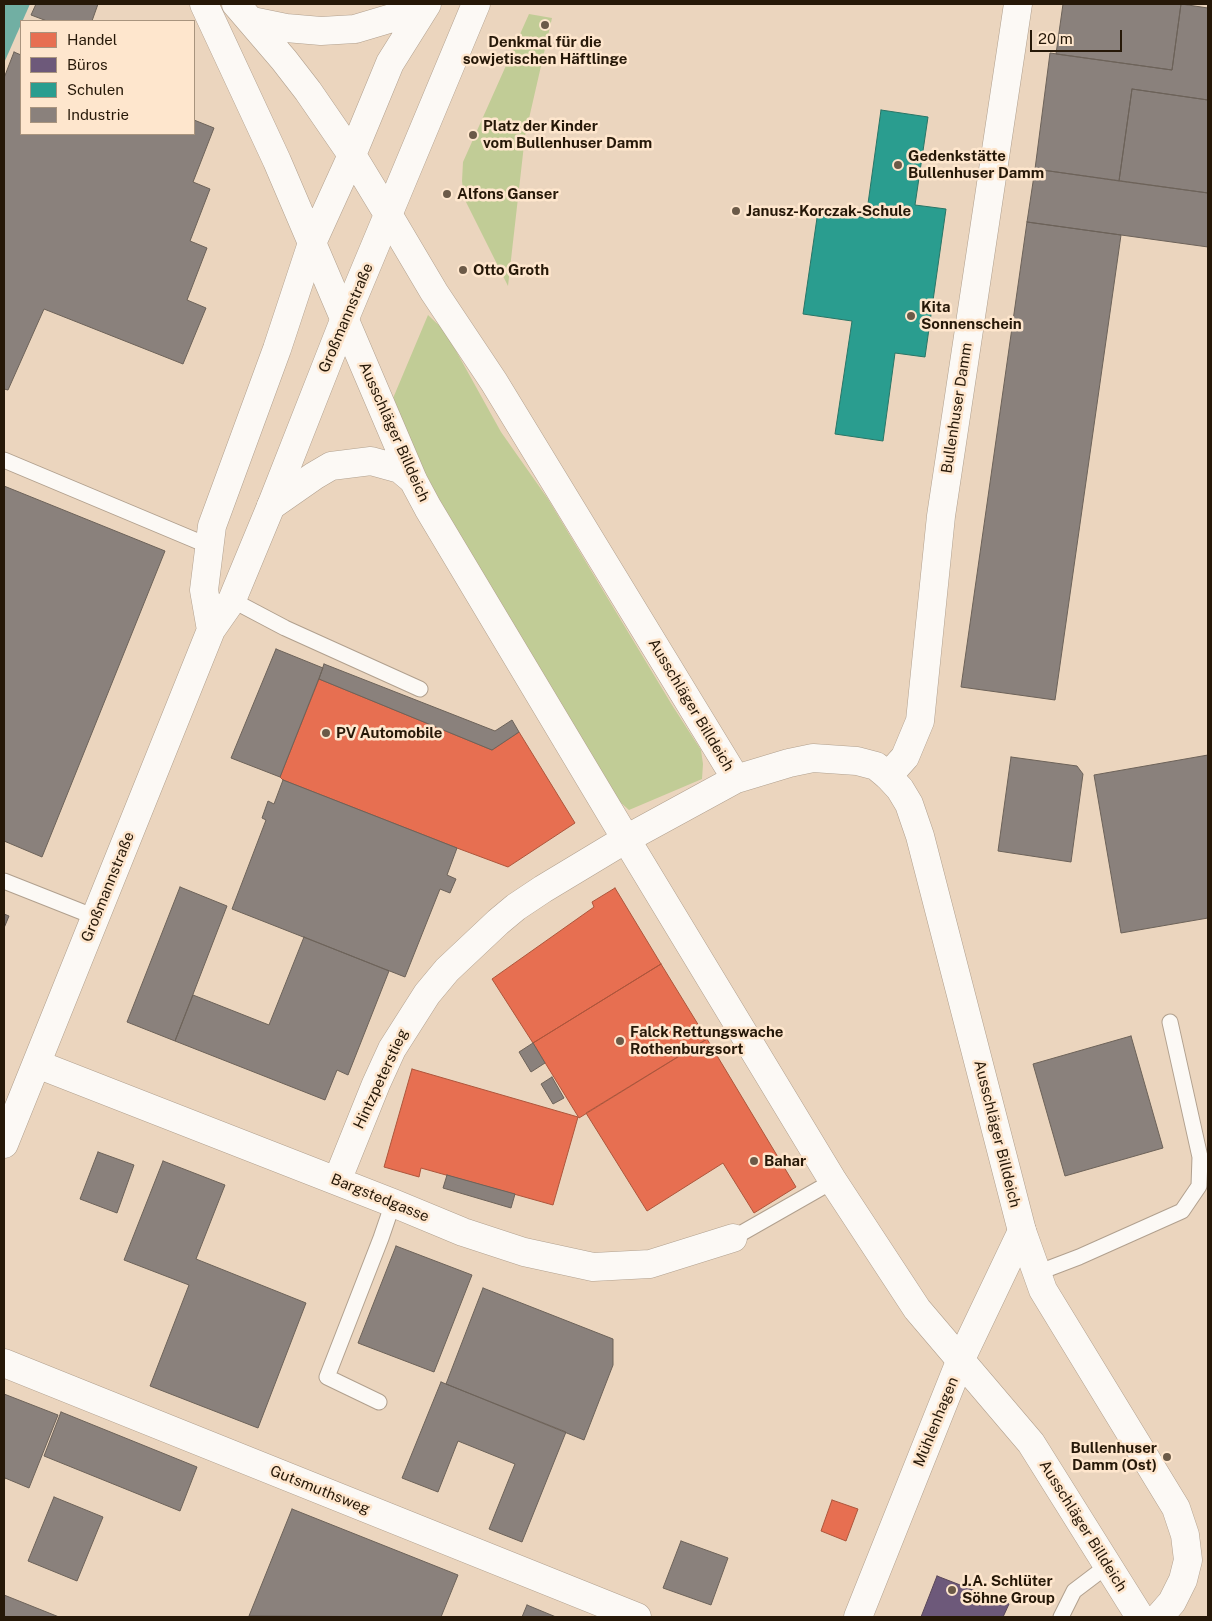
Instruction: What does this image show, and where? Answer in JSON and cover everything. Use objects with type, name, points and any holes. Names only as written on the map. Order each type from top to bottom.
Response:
[{"type":"street","name":"Ausschläger Billdeich","points":[[204,4],[277,161],[346,318],[369,379],[413,480],[433,517],[833,1180],[917,1309],[1031,1443],[1140,1617]]},
{"type":"street","points":[[244,12],[295,29],[355,30],[427,4]]},
{"type":"street","points":[[211,630],[204,590],[212,526],[312,242],[352,155],[390,64],[427,4]]},
{"type":"street","name":"Großmannstraße","points":[[4,1144],[211,630],[232,600],[272,506],[346,318],[476,4]]},
{"type":"street","name":"Bullenhuser Damm","points":[[888,776],[905,757],[920,721],[941,516],[1018,4]]},
{"type":"street","name":"Ausschläger Billdeich","points":[[244,12],[308,91],[352,155],[434,292],[494,382],[736,780]]},
{"type":"street","points":[[272,506],[331,466],[371,462],[400,469],[413,480]]},
{"type":"street","name":"Ausschläger Billdeich","points":[[626,839],[736,780],[789,763],[813,758],[857,760],[876,766],[900,789],[909,804],[920,836],[1022,1231],[1043,1290],[1176,1508],[1185,1535],[1188,1560],[1183,1580],[1172,1602],[1160,1617]]},
{"type":"street","name":"Hintzpeterstieg","points":[[337,1181],[392,1049],[427,994],[446,970],[516,907],[542,889],[626,839]]},
{"type":"street","name":"Bargstedgasse","points":[[37,1064],[463,1232],[524,1252],[593,1267],[650,1264],[733,1238]]},
{"type":"street","name":"Mühlenhagen","points":[[858,1617],[961,1359],[1022,1231]]},
{"type":"street","name":"Gutsmuthsweg","points":[[4,1363],[637,1617]]},
{"type":"lane","points":[[4,460],[209,546]]},
{"type":"lane","points":[[232,600],[285,628],[420,689]]},
{"type":"lane","points":[[4,881],[95,917]]},
{"type":"lane","points":[[1037,1274],[1182,1211],[1199,1186],[1200,1157],[1170,1022]]},
{"type":"lane","points":[[733,1238],[833,1180]]},
{"type":"lane","points":[[379,1402],[327,1377],[393,1203]]},
{"type":"lane","points":[[1061,1617],[1074,1591],[1107,1566]]},
{"type":"green space","points":[[529,14],[552,18],[525,136],[508,286],[464,198],[462,181],[463,162]]},
{"type":"green space","points":[[428,315],[445,331],[501,432],[548,499],[701,750],[703,764],[702,779],[629,810],[612,795],[427,487],[391,403]]},
{"type":"water","points":[[4,4],[30,4],[23,20],[20,20],[20,27],[4,63]]},
{"type":"building: Handel","points":[[319,679],[492,750],[519,732],[575,823],[508,867],[283,780],[280,777]]},
{"type":"building: Handel","points":[[615,888],[661,964],[533,1043],[492,979],[594,907],[592,902]]},
{"type":"building: Handel","name":"Falck Rettungswache Rothenburgsort","points":[[661,964],[707,1039],[579,1118],[533,1043]]},
{"type":"building: Handel","points":[[707,1039],[796,1187],[754,1213],[723,1163],[647,1211],[586,1113]]},
{"type":"building: Handel","points":[[412,1069],[578,1117],[553,1205],[421,1168],[419,1177],[384,1167]]},
{"type":"building: Handel","points":[[832,1500],[858,1509],[846,1541],[821,1531]]},
{"type":"building: Büros","name":"J.A. Schlüter Söhne Group","points":[[937,1576],[1009,1604],[1003,1617],[921,1617]]},
{"type":"building: Schulen","points":[[881,110],[928,117],[915,205],[946,209],[925,357],[895,353],[883,441],[835,434],[852,321],[803,314],[818,211],[866,218]]},
{"type":"building: Industrie","points":[[36,4],[98,4],[92,20],[44,20],[31,15]]},
{"type":"building: Industrie","points":[[1063,4],[1181,4],[1172,70],[1056,54]]},
{"type":"building: Industrie","points":[[1181,4],[1208,8],[1208,100],[1132,89],[1119,181],[1035,169],[1050,53],[1172,70]]},
{"type":"building: Industrie","points":[[14,52],[20,55],[20,135],[195,135],[195,120],[214,128],[193,182],[210,189],[190,241],[207,248],[187,300],[206,308],[183,364],[44,309],[8,390],[4,389],[4,78]]},
{"type":"building: Industrie","points":[[1132,89],[1208,100],[1208,193],[1119,181]]},
{"type":"building: Industrie","points":[[1035,169],[1208,193],[1208,247],[1027,222]]},
{"type":"building: Industrie","points":[[1027,222],[1121,235],[1055,700],[961,687]]},
{"type":"building: Industrie","points":[[4,486],[165,551],[42,857],[4,841]]},
{"type":"building: Industrie","points":[[276,649],[323,668],[280,777],[231,758]]},
{"type":"building: Industrie","points":[[324,664],[495,731],[512,720],[519,732],[492,750],[319,679]]},
{"type":"building: Industrie","points":[[1208,755],[1208,918],[1121,933],[1094,775]]},
{"type":"building: Industrie","points":[[1011,757],[1077,766],[1083,774],[1071,862],[998,851]]},
{"type":"building: Industrie","points":[[283,780],[457,848],[447,875],[456,879],[450,893],[440,889],[405,977],[232,909],[266,820],[262,818],[268,801],[274,804]]},
{"type":"building: Industrie","points":[[180,887],[227,906],[175,1041],[127,1022]]},
{"type":"building: Industrie","points":[[4,914],[9,916],[4,928]]},
{"type":"building: Industrie","points":[[304,937],[389,971],[348,1075],[337,1070],[325,1100],[175,1041],[193,995],[269,1025]]},
{"type":"building: Industrie","points":[[1131,1036],[1163,1148],[1065,1176],[1033,1064]]},
{"type":"building: Industrie","points":[[533,1043],[545,1063],[531,1072],[519,1052]]},
{"type":"building: Industrie","points":[[552,1077],[564,1098],[553,1104],[541,1084]]},
{"type":"building: Industrie","points":[[98,1152],[134,1165],[117,1213],[80,1199]]},
{"type":"building: Industrie","points":[[163,1161],[225,1185],[196,1259],[306,1303],[258,1428],[150,1386],[189,1285],[124,1260]]},
{"type":"building: Industrie","points":[[447,1175],[515,1194],[511,1208],[443,1188]]},
{"type":"building: Industrie","points":[[396,1246],[472,1275],[434,1372],[358,1343]]},
{"type":"building: Industrie","points":[[483,1288],[613,1339],[613,1365],[584,1440],[446,1384]]},
{"type":"building: Industrie","points":[[441,1382],[566,1432],[522,1542],[489,1529],[515,1464],[458,1441],[438,1492],[402,1478]]},
{"type":"building: Industrie","points":[[4,1394],[58,1415],[29,1488],[5,1478],[4,1482]]},
{"type":"building: Industrie","points":[[61,1412],[197,1467],[180,1511],[44,1456]]},
{"type":"building: Industrie","points":[[54,1497],[103,1517],[77,1581],[28,1561]]},
{"type":"building: Industrie","points":[[292,1509],[458,1575],[441,1617],[249,1616]]},
{"type":"building: Industrie","points":[[681,1541],[728,1558],[711,1605],[663,1588]]},
{"type":"building: Industrie","points":[[4,1595],[59,1617],[4,1617]]},
{"type":"building: Industrie","points":[[527,1605],[556,1617],[522,1617]]},
{"type":"place","name":"Denkmal für die sowjetischen Häftlinge","points":[[545,25]]},
{"type":"place","name":"Platz der Kinder vom Bullenhuser Damm","points":[[473,135]]},
{"type":"place","name":"Gedenkstätte Bullenhuser Damm","points":[[898,165]]},
{"type":"place","name":"Alfons Ganser","points":[[447,194]]},
{"type":"place","name":"Janusz-Korczak-Schule","points":[[736,211]]},
{"type":"place","name":"Otto Groth","points":[[463,270]]},
{"type":"place","name":"Kita Sonnenschein","points":[[911,316]]},
{"type":"place","name":"PV Automobile","points":[[326,733]]},
{"type":"place","name":"Falck Rettungswache Rothenburgsort","points":[[620,1041]]},
{"type":"place","name":"Bahar","points":[[754,1161]]},
{"type":"place","name":"Bullenhuser Damm (Ost)","points":[[1167,1457]]},
{"type":"place","name":"J.A. Schlüter Söhne Group","points":[[952,1590]]}]
